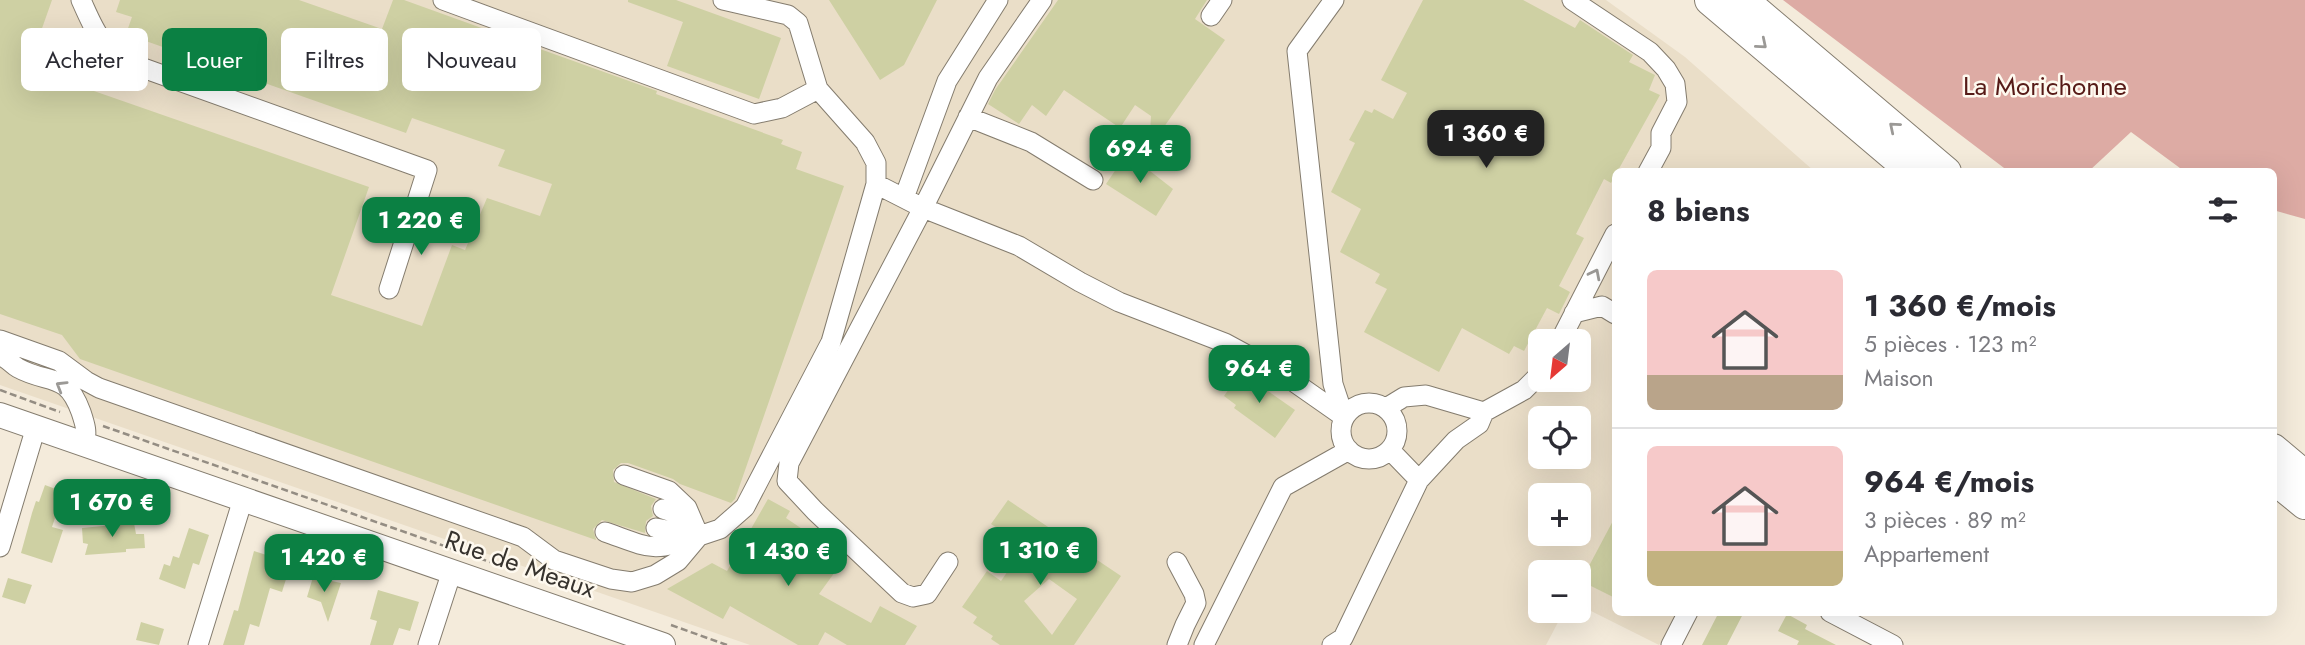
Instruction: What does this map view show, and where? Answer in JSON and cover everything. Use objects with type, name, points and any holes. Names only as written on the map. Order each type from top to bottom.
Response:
[{"type":"highway","points":[[1710,0],[1908,168]]},
{"type":"highway","points":[[1743,0],[1941,168]]},
{"type":"highway","points":[[2277,452],[2305,476]]},
{"type":"highway","points":[[2277,481],[2305,505]]},
{"type":"main road","name":"Rue de Meaux","points":[[0,415],[36,428],[89,434],[243,499],[661,639]]},
{"type":"street","points":[[81,0],[99,38],[112,52],[132,64],[427,170],[388,289]]},
{"type":"street","points":[[443,0],[754,114],[782,108],[818,89]]},
{"type":"street","points":[[605,532],[650,548],[672,546],[720,529],[744,507],[831,342],[876,184],[876,163],[865,142],[818,89],[798,23],[775,6],[723,0]]},
{"type":"street","points":[[904,198],[947,81],[998,0]]},
{"type":"street","points":[[948,562],[927,594],[913,597],[902,593],[815,511],[788,481],[789,463],[988,78],[1042,0]]},
{"type":"street","points":[[1334,0],[1297,51],[1333,384],[1344,417],[1341,435],[1349,450],[1365,459],[1382,456],[1390,450],[1397,433],[1396,424],[1386,408],[1368,402],[1358,404],[1344,417]]},
{"type":"street","points":[[1572,0],[1650,52],[1666,69],[1675,84],[1677,102],[1661,133],[1661,148],[1650,168]]},
{"type":"street","points":[[968,117],[1031,142],[1093,180]]},
{"type":"street","points":[[876,184],[923,208],[1019,246],[1119,302],[1225,343],[1284,375],[1344,417]]},
{"type":"street","points":[[1566,329],[1612,240]]},
{"type":"street","points":[[1574,313],[1602,306],[1612,312]]},
{"type":"street","points":[[0,340],[59,361],[86,382],[99,388],[523,537],[554,560],[611,579],[632,582],[655,575],[678,561],[699,536]]},
{"type":"street","points":[[0,356],[7,358],[9,366]]},
{"type":"street","points":[[0,377],[9,366]]},
{"type":"street","points":[[9,366],[68,387],[76,397],[87,435],[89,434]]},
{"type":"street","points":[[1332,645],[1343,638],[1419,480],[1456,440],[1479,424],[1484,412],[1528,386]]},
{"type":"street","points":[[1386,408],[1404,397],[1426,395],[1484,412]]},
{"type":"street","points":[[0,547],[36,428]]},
{"type":"street","points":[[1204,645],[1283,487],[1349,450]]},
{"type":"street","points":[[1390,450],[1419,480]]},
{"type":"street","points":[[624,475],[669,491],[687,508],[699,536]]},
{"type":"street","points":[[198,645],[243,499]]},
{"type":"street","points":[[659,518],[675,513],[699,536]]},
{"type":"street","points":[[1177,562],[1196,603],[1179,633]]},
{"type":"street","points":[[428,645],[452,571]]},
{"type":"street","points":[[1178,589],[1186,606],[1179,633]]},
{"type":"street","points":[[1671,645],[1686,616]]},
{"type":"street","points":[[1838,616],[1893,645]]},
{"type":"path","points":[[0,390],[64,413]]},
{"type":"path","points":[[89,434],[499,565]]},
{"type":"path","points":[[661,639],[727,645]]},
{"type":"shaded area","points":[[0,0],[1606,0],[1685,57],[1811,168],[1612,168],[1612,616],[1675,616],[1659,645],[1591,611],[1591,560],[1528,560],[1528,623],[1558,623],[1546,645],[750,645],[0,385]]},
{"type":"green space","name":"La Morichonne","points":[[1783,0],[2305,0],[2305,219],[2277,211],[2277,168],[2180,168],[2131,132],[2092,168],[2004,168]]},
{"type":"building","points":[[0,0],[52,0],[42,28],[21,28],[21,91],[94,91],[369,187],[331,295],[422,326],[452,245],[465,250],[487,198],[540,216],[552,184],[498,166],[505,150],[412,118],[406,133],[287,91],[388,91],[388,28],[382,28],[393,0],[404,0],[482,28],[402,28],[402,91],[541,91],[541,49],[783,140],[781,144],[802,152],[796,169],[844,186],[735,499],[731,503],[673,479],[621,463],[613,470],[614,482],[656,499],[651,506],[653,516],[646,521],[645,533],[602,520],[593,529],[596,540],[80,359],[62,335],[0,314]]},
{"type":"building","points":[[120,0],[299,0],[379,28],[281,28],[281,89],[267,84],[267,28],[162,28],[162,47],[148,42],[148,28],[128,28],[132,17],[116,12]]},
{"type":"building","points":[[628,0],[676,0],[781,38],[759,99],[667,66],[683,22]]},
{"type":"building","points":[[829,0],[937,0],[904,65],[880,80]]},
{"type":"building","points":[[1058,0],[1207,0],[1195,19],[1225,40],[1159,134],[1174,135],[1173,148],[1151,146],[1149,149],[1151,116],[1135,105],[1120,128],[1064,90],[1046,116],[1032,105],[1019,124],[988,104]]},
{"type":"building","points":[[1423,0],[1523,0],[1575,28],[1580,20],[1633,55],[1629,62],[1655,75],[1649,90],[1660,95],[1619,168],[1612,168],[1611,183],[1604,179],[1576,234],[1584,238],[1559,286],[1570,292],[1559,314],[1547,308],[1536,329],[1528,329],[1528,344],[1524,351],[1514,346],[1509,354],[1462,328],[1439,372],[1364,332],[1387,289],[1375,283],[1380,274],[1340,252],[1361,209],[1331,192],[1355,143],[1349,140],[1365,110],[1372,113],[1374,109],[1393,119],[1407,93],[1381,80]]},
{"type":"building","points":[[1127,153],[1173,189],[1156,216],[1106,184]]},
{"type":"building","points":[[1241,372],[1295,410],[1275,438],[1234,408],[1236,405],[1224,396]]},
{"type":"building","points":[[45,485],[61,491],[59,496],[62,497],[52,527],[63,530],[52,563],[21,553],[36,501],[39,502]]},
{"type":"building","points":[[768,499],[790,511],[786,518],[845,558],[819,594],[871,623],[880,606],[917,626],[905,645],[847,645],[825,632],[818,645],[798,645],[730,606],[723,619],[667,589],[712,563],[727,571]]},
{"type":"building","points":[[1008,500],[1121,576],[1074,645],[1000,645],[991,639],[993,636],[973,623],[977,617],[962,607],[987,571],[1001,581],[1025,546],[991,524]],"holes":[[[1049,579],[1077,599],[1052,635],[1024,601]]]},
{"type":"building","points":[[134,523],[136,534],[144,534],[145,548],[85,555],[88,544],[83,543],[82,528]]},
{"type":"building","points":[[1612,523],[1612,596],[1591,586],[1591,562]]},
{"type":"building","points":[[189,528],[209,535],[199,565],[193,563],[185,589],[159,579],[164,564],[170,566],[173,556],[179,558]]},
{"type":"building","points":[[254,551],[291,563],[282,592],[270,588],[259,627],[250,624],[244,645],[223,645],[234,610],[238,611]]},
{"type":"building","points":[[313,577],[341,583],[328,622],[321,602],[307,597]]},
{"type":"building","points":[[8,578],[32,585],[25,604],[2,597]]},
{"type":"building","points":[[378,590],[419,602],[410,631],[399,628],[393,645],[370,645],[377,621],[370,619]]},
{"type":"building","points":[[1717,616],[1742,616],[1727,645],[1702,645]]},
{"type":"building","points":[[1786,616],[1791,616],[1807,625],[1805,629],[1836,645],[1797,645],[1799,641],[1778,631]]},
{"type":"building","points":[[141,622],[164,629],[159,645],[136,640]]}]
